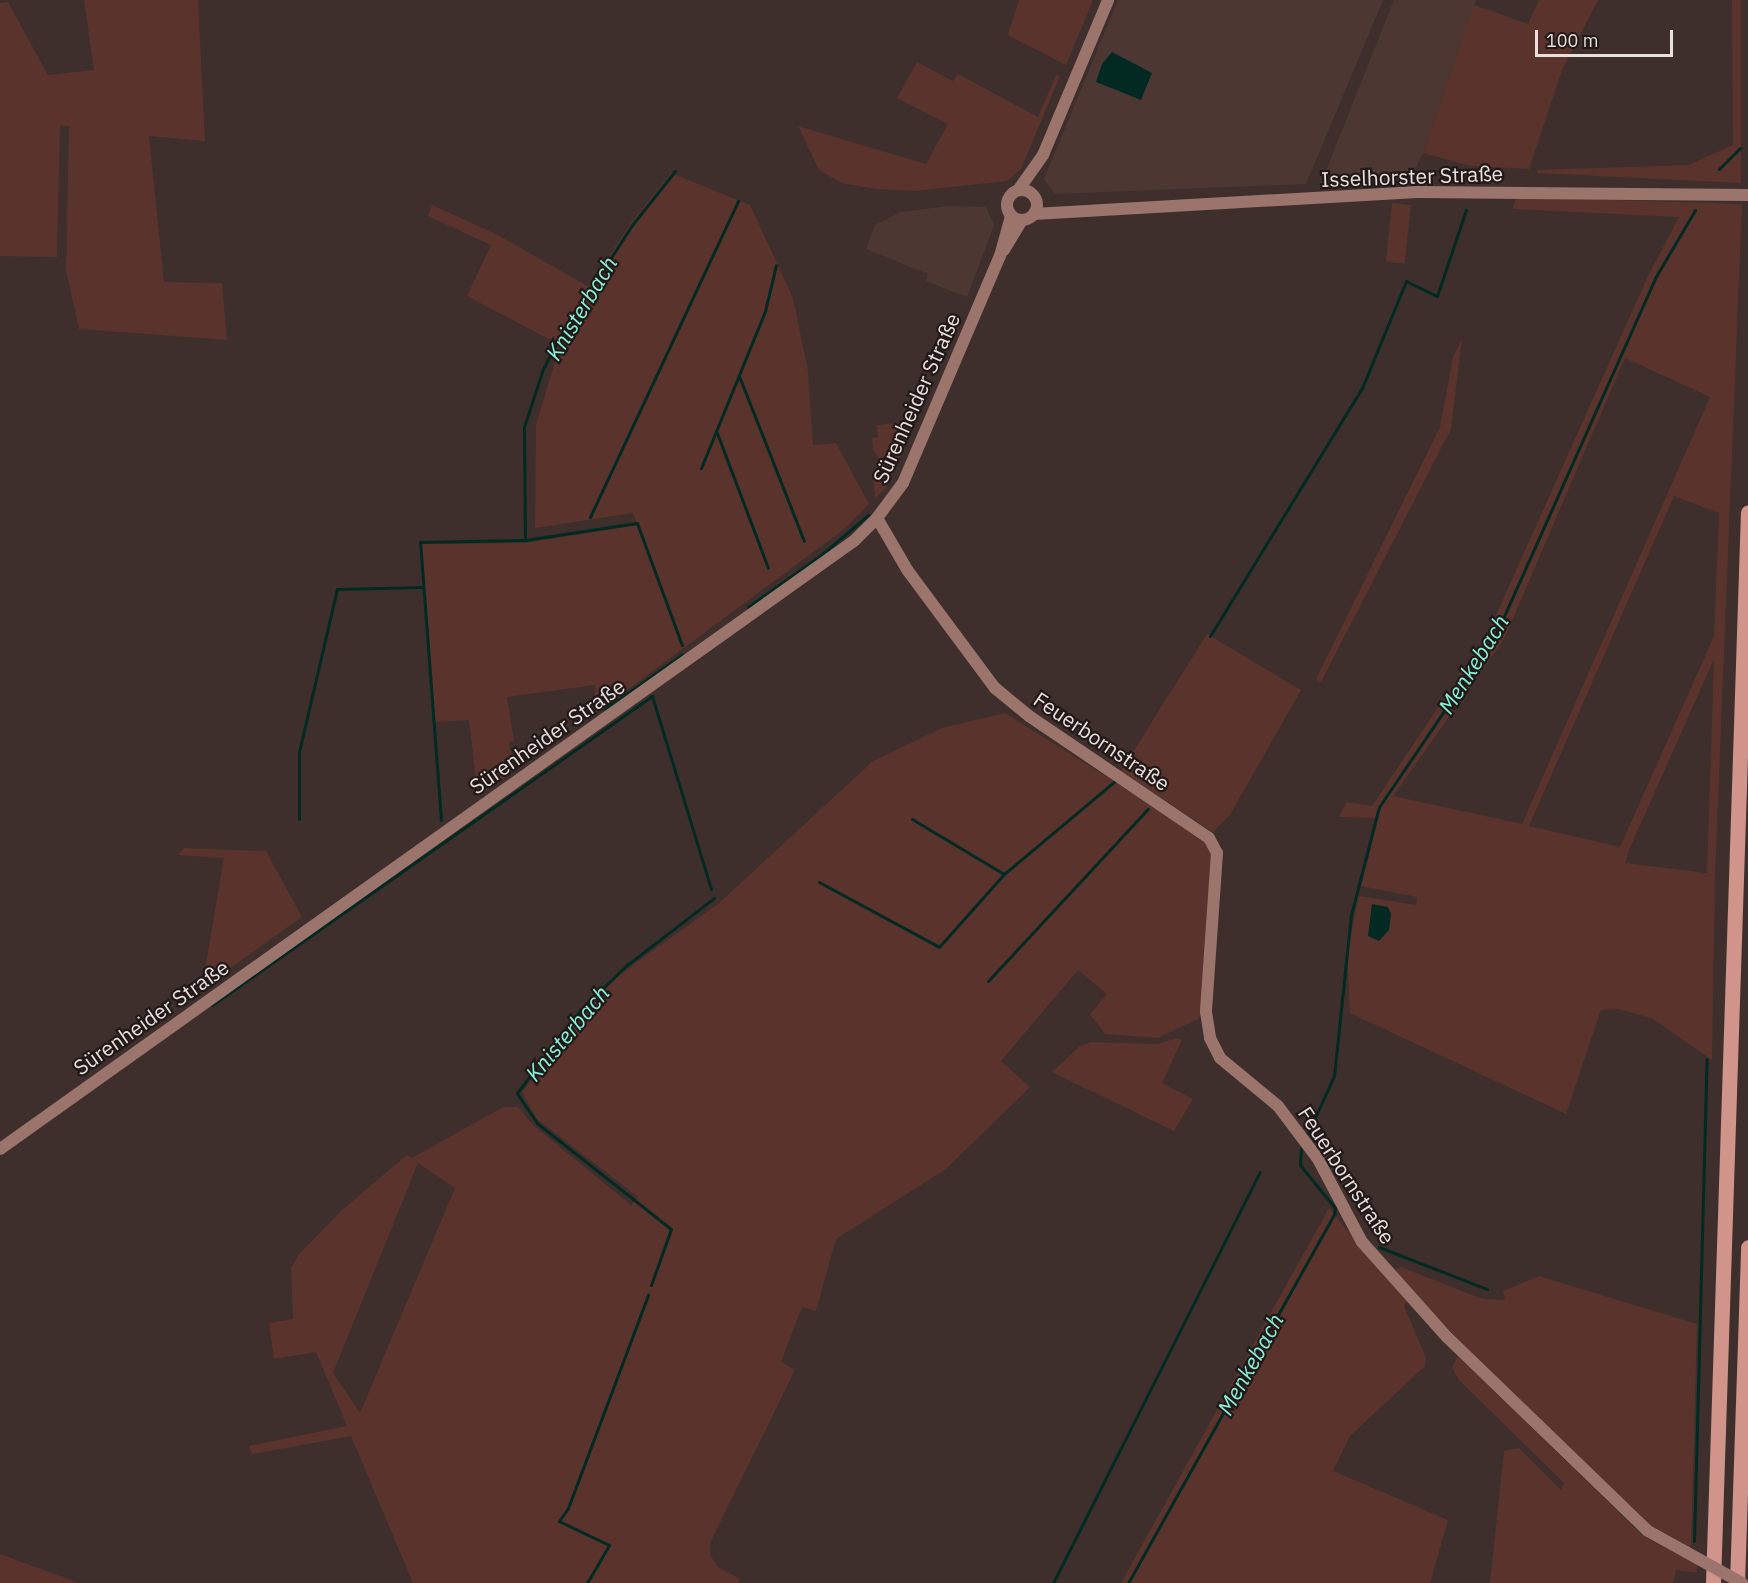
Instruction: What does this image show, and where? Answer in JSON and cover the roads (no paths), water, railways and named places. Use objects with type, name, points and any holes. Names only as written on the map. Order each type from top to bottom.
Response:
[{"type":"highway","points":[[1713,1583],[1748,513]]},
{"type":"highway","points":[[1739,1583],[1748,1248]]},
{"type":"street","points":[[1019,189],[1042,155],[1108,0]]},
{"type":"street","points":[[1016,218],[1035,204],[1042,155]]},
{"type":"street","name":"Isselhorster Straße","points":[[1019,189],[1035,204],[1077,213],[1417,192],[1748,195]]},
{"type":"street","name":"Sürenheider Straße","points":[[0,1149],[827,561],[877,518],[903,483],[914,460],[1016,218],[1006,203],[1019,189]]},
{"type":"street","name":"Feuerbornstraße","points":[[877,518],[908,571],[995,688],[1029,716],[1209,838],[1217,853],[1206,1012],[1210,1038],[1220,1058],[1278,1106],[1318,1159],[1362,1242],[1447,1338],[1648,1531],[1739,1583]]},
{"type":"water","points":[[1112,52],[1152,73],[1141,100],[1096,82],[1102,64]]},
{"type":"water","points":[[1372,904],[1388,907],[1391,914],[1389,930],[1379,941],[1368,936]]},
{"type":"waterway","name":"Menkebach","points":[[1719,169],[1740,148]]},
{"type":"waterway","name":"Knisterbach","points":[[525,540],[524,427],[543,369],[557,341],[632,225],[675,171]]},
{"type":"waterway","points":[[590,517],[738,201]]},
{"type":"waterway","points":[[1210,636],[1362,388],[1406,281],[1437,296],[1466,210]]},
{"type":"waterway","name":"Menkebach","points":[[1308,1133],[1334,1076],[1351,915],[1379,807],[1496,634],[1655,278],[1695,210]]},
{"type":"waterway","points":[[701,468],[765,311],[776,265]]},
{"type":"waterway","points":[[739,376],[804,541]]},
{"type":"waterway","points":[[717,433],[768,568]]},
{"type":"waterway","points":[[748,607],[821,555],[868,515]]},
{"type":"waterway","points":[[441,820],[420,542],[525,540],[637,523],[682,645]]},
{"type":"waterway","points":[[299,819],[299,752],[337,589],[423,587]]},
{"type":"waterway","points":[[605,709],[683,654]]},
{"type":"waterway","name":"Knisterbach","points":[[652,696],[711,889]]},
{"type":"waterway","points":[[212,1005],[652,696]]},
{"type":"waterway","points":[[819,882],[939,947],[1004,874],[1115,781]]},
{"type":"waterway","points":[[988,981],[1148,809]]},
{"type":"waterway","points":[[912,819],[1004,874]]},
{"type":"waterway","name":"Knisterbach","points":[[651,1285],[671,1229],[537,1123],[517,1093],[581,1009],[627,965],[714,898]]},
{"type":"waterway","points":[[1694,1541],[1707,1059]]},
{"type":"waterway","name":"Menkebach","points":[[1128,1583],[1334,1214],[1335,1208],[1300,1165],[1301,1148]]},
{"type":"waterway","points":[[1053,1583],[1260,1172]]},
{"type":"waterway","points":[[1379,1247],[1487,1289]]},
{"type":"waterway","name":"Knisterbach","points":[[587,1583],[609,1545],[559,1521],[568,1508],[648,1295]]}]
